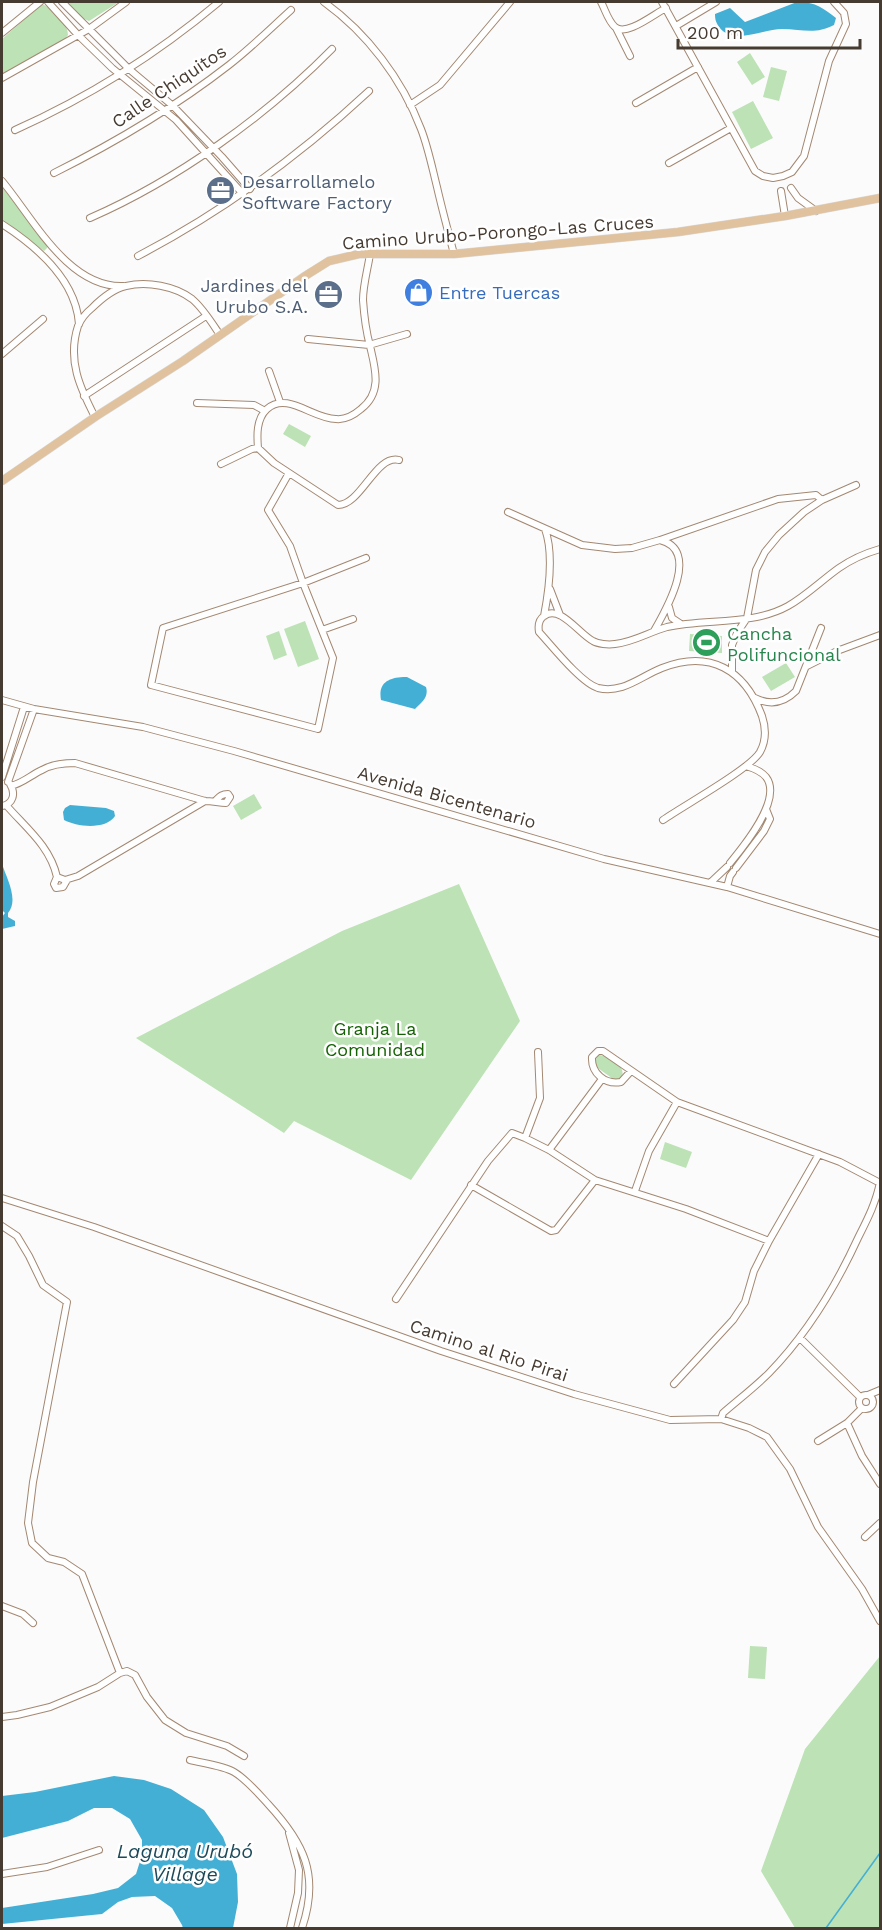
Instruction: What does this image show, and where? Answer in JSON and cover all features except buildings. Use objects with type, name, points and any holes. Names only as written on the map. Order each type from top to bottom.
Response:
[{"type":"main road","name":"Camino Urubo-Porongo-Las Cruces","points":[[2,481],[329,261],[345,256],[454,254],[678,232],[785,216],[880,198]]},
{"type":"street","points":[[2,33],[40,2]]},
{"type":"street","points":[[48,2],[78,35],[120,75],[176,120],[243,194]]},
{"type":"street","points":[[62,2],[129,69],[173,106],[250,189]]},
{"type":"street","points":[[2,78],[88,29],[126,2]]},
{"type":"street","points":[[15,130],[120,75],[219,2]]},
{"type":"street","points":[[324,2],[354,27],[382,60],[410,105],[424,139],[454,254]]},
{"type":"street","points":[[410,105],[440,85],[510,2]]},
{"type":"street","points":[[600,2],[630,56]]},
{"type":"street","points":[[676,26],[716,2]]},
{"type":"street","points":[[620,38],[625,30],[664,5],[755,171],[764,176],[777,177],[788,174],[799,165],[804,156],[829,61],[846,24],[844,13],[834,2]]},
{"type":"street","name":"Calle Chiquitos","points":[[54,173],[173,106],[229,65],[291,10]]},
{"type":"street","points":[[616,28],[625,30]]},
{"type":"street","points":[[90,218],[147,190],[213,148],[289,89],[332,49]]},
{"type":"street","points":[[636,103],[698,67]]},
{"type":"street","points":[[138,256],[201,221],[243,194],[328,130],[369,92]]},
{"type":"street","points":[[669,163],[731,128]]},
{"type":"street","points":[[788,174],[790,186],[798,198],[816,210]]},
{"type":"street","points":[[777,177],[785,216]]},
{"type":"street","points":[[2,181],[51,246],[86,277],[111,287],[159,285],[171,288],[193,300],[220,335]]},
{"type":"street","points":[[2,224],[39,254],[64,279],[74,299],[79,324]]},
{"type":"street","points":[[39,254],[48,252],[51,246]]},
{"type":"street","points":[[48,263],[51,255],[57,252]]},
{"type":"street","points":[[370,254],[363,296],[369,345],[376,375],[376,386],[372,397],[360,410],[348,417],[336,419],[321,417],[303,408],[280,402],[265,411],[258,425],[258,448],[274,463],[338,505],[345,505],[351,501],[377,471],[394,459],[399,460]]},
{"type":"street","points":[[96,417],[84,396],[74,367],[74,348],[79,324],[87,312],[102,298],[125,286]]},
{"type":"street","points":[[84,396],[206,316]]},
{"type":"street","points":[[2,354],[42,319]]},
{"type":"street","points":[[308,339],[369,345],[407,334]]},
{"type":"street","points":[[269,371],[280,402]]},
{"type":"street","points":[[197,403],[254,405],[265,411]]},
{"type":"street","points":[[222,464],[258,448]]},
{"type":"street","points":[[289,472],[268,510],[290,546],[303,583],[333,658],[318,729],[151,685],[163,628],[303,583],[366,558]]},
{"type":"street","points":[[732,671],[732,645],[747,618],[756,570],[765,552],[779,535],[822,500],[856,485]]},
{"type":"street","points":[[508,512],[582,545],[599,548],[632,548],[778,499],[816,495],[822,500]]},
{"type":"street","points":[[544,616],[549,586],[549,547],[545,530]]},
{"type":"street","points":[[654,631],[669,606],[679,572],[678,556],[672,544],[660,540]]},
{"type":"street","points":[[663,820],[746,766],[760,752],[765,739],[765,724],[754,698],[732,671],[709,662],[685,662],[661,668],[622,687],[597,688],[586,682],[539,632],[538,623],[544,616],[553,613],[560,615],[594,642],[613,644],[631,641],[654,631],[681,624],[747,618],[788,606],[840,568],[863,554],[880,549]]},
{"type":"street","points":[[549,586],[560,615]]},
{"type":"street","points":[[669,606],[672,618],[681,624]]},
{"type":"street","points":[[322,630],[353,619]]},
{"type":"street","points":[[754,698],[763,702],[782,702],[796,691],[821,628]]},
{"type":"street","points":[[806,666],[837,651],[880,635]]},
{"type":"street","name":"Avenida Bicentenario","points":[[2,700],[34,709],[143,727],[234,751],[613,861],[727,887],[880,934]]},
{"type":"street","points":[[24,707],[5,781],[13,797],[4,806],[33,833],[45,849],[57,878],[67,880],[78,876],[205,801]]},
{"type":"street","points":[[5,781],[34,709]]},
{"type":"street","points":[[5,781],[18,784],[43,769],[62,763],[75,763],[205,801],[216,800]]},
{"type":"street","points":[[710,883],[729,870],[766,809],[770,797],[771,789],[767,778],[758,770],[746,766]]},
{"type":"street","points":[[727,887],[729,870]]},
{"type":"street","points":[[632,1071],[621,1082],[609,1082],[602,1079],[592,1064],[592,1056],[598,1051],[603,1051],[677,1102],[840,1162],[880,1183],[879,1198],[820,1311],[769,1373],[723,1413],[721,1419]]},
{"type":"street","points":[[525,1138],[540,1098],[538,1052]]},
{"type":"street","points":[[549,1150],[602,1079]]},
{"type":"street","points":[[634,1191],[649,1151],[677,1102]]},
{"type":"street","points":[[396,1299],[471,1185],[508,1135],[516,1134],[549,1150],[595,1180],[686,1209],[769,1241]]},
{"type":"street","points":[[674,1384],[733,1320],[745,1302],[754,1271],[769,1241],[819,1154]]},
{"type":"street","points":[[471,1185],[551,1231],[556,1230],[563,1223],[595,1180]]},
{"type":"street","name":"Camino al Rio Pirai","points":[[2,1198],[94,1227],[441,1351],[574,1394],[670,1420],[721,1419],[749,1428],[767,1437],[790,1469],[818,1527],[862,1589],[880,1621]]},
{"type":"street","points":[[2,1226],[17,1236],[43,1285],[67,1302],[33,1482],[28,1523],[32,1543],[48,1558],[64,1562],[82,1574],[120,1673]]},
{"type":"street","points":[[800,1338],[860,1397]]},
{"type":"street","points":[[860,1397],[880,1390]]},
{"type":"street","points":[[868,1395],[873,1399],[872,1406]]},
{"type":"street","points":[[860,1397],[858,1402],[862,1408],[868,1409],[880,1400]]},
{"type":"street","points":[[818,1442],[847,1423],[862,1408]]},
{"type":"street","points":[[847,1423],[862,1456],[880,1484]]},
{"type":"street","points":[[865,1537],[880,1523]]},
{"type":"street","points":[[2,1606],[23,1614],[33,1623]]},
{"type":"street","points":[[2,1717],[50,1707],[98,1687],[127,1671],[135,1675],[147,1697],[165,1720],[186,1733],[227,1746],[244,1756]]},
{"type":"street","points":[[190,1760],[234,1771],[287,1824],[305,1857],[309,1878],[308,1910],[302,1929]]},
{"type":"street","points":[[287,1824],[299,1870],[298,1893],[290,1929]]},
{"type":"street","points":[[2,1874],[47,1866],[99,1850]]},
{"type":"green space","points":[[66,2],[119,2],[89,21],[82,18]]},
{"type":"green space","points":[[42,4],[59,16],[68,35],[65,39],[2,74],[2,39]]},
{"type":"green space","points":[[750,53],[765,77],[752,85],[737,62]]},
{"type":"green space","points":[[771,67],[787,71],[779,101],[763,97]]},
{"type":"green space","points":[[753,101],[773,138],[751,149],[732,112]]},
{"type":"green space","points":[[2,187],[47,245],[44,251],[2,219]]},
{"type":"green space","points":[[289,424],[311,436],[305,447],[283,434]]},
{"type":"green space","points":[[305,621],[319,659],[298,667],[284,629]]},
{"type":"green space","points":[[279,631],[287,655],[274,660],[266,636]]},
{"type":"green space","name":"Cancha Polifuncional","points":[[690,634],[722,636],[722,653],[689,651]]},
{"type":"green space","name":"Cancha Polifuncional","points":[[786,663],[795,677],[771,691],[762,677]]},
{"type":"green space","points":[[254,794],[262,808],[241,820],[233,806]]},
{"type":"green space","name":"Granja La Comunidad","points":[[459,884],[520,1021],[411,1180],[294,1121],[284,1133],[136,1038],[342,931]]},
{"type":"green space","points":[[599,1055],[616,1062],[622,1069],[622,1077],[616,1081],[595,1066],[595,1060]]},
{"type":"green space","points":[[665,1142],[692,1152],[686,1168],[660,1159]]},
{"type":"green space","points":[[750,1646],[767,1647],[765,1679],[748,1678]]},
{"type":"green space","points":[[880,1656],[880,1928],[795,1928],[761,1871],[805,1749]]},
{"type":"water","points":[[797,2],[823,8],[836,18],[834,25],[814,31],[782,29],[740,36],[725,33],[715,19],[715,14],[730,8],[745,22]]},
{"type":"water","points":[[403,677],[426,687],[426,697],[415,709],[381,700],[381,689],[385,683]]},
{"type":"water","points":[[70,805],[106,808],[114,811],[115,816],[105,824],[91,826],[76,824],[64,820],[63,812]]},
{"type":"water","points":[[2,864],[12,896],[8,917],[15,921],[15,926],[2,929],[2,917],[5,913],[2,910]]},
{"type":"water","name":"Laguna Urubó Village","points":[[114,1776],[144,1780],[171,1789],[204,1810],[223,1837],[237,1874],[238,1902],[233,1928],[183,1928],[172,1908],[155,1896],[132,1897],[118,1902],[102,1914],[2,1924],[2,1908],[118,1888],[136,1874],[142,1855],[142,1840],[130,1819],[112,1808],[94,1808],[68,1821],[2,1838],[2,1796],[35,1792]]},
{"type":"waterway","points":[[826,1928],[880,1853]]},
{"type":"place","name":"Desarrollamelo Software Factory","points":[[221,191]]},
{"type":"place","name":"Entre Tuercas","points":[[418,292]]},
{"type":"place","name":"Jardines del Urubo S.A.","points":[[329,295]]},
{"type":"place","name":"Cancha Polifuncional","points":[[706,643]]}]
